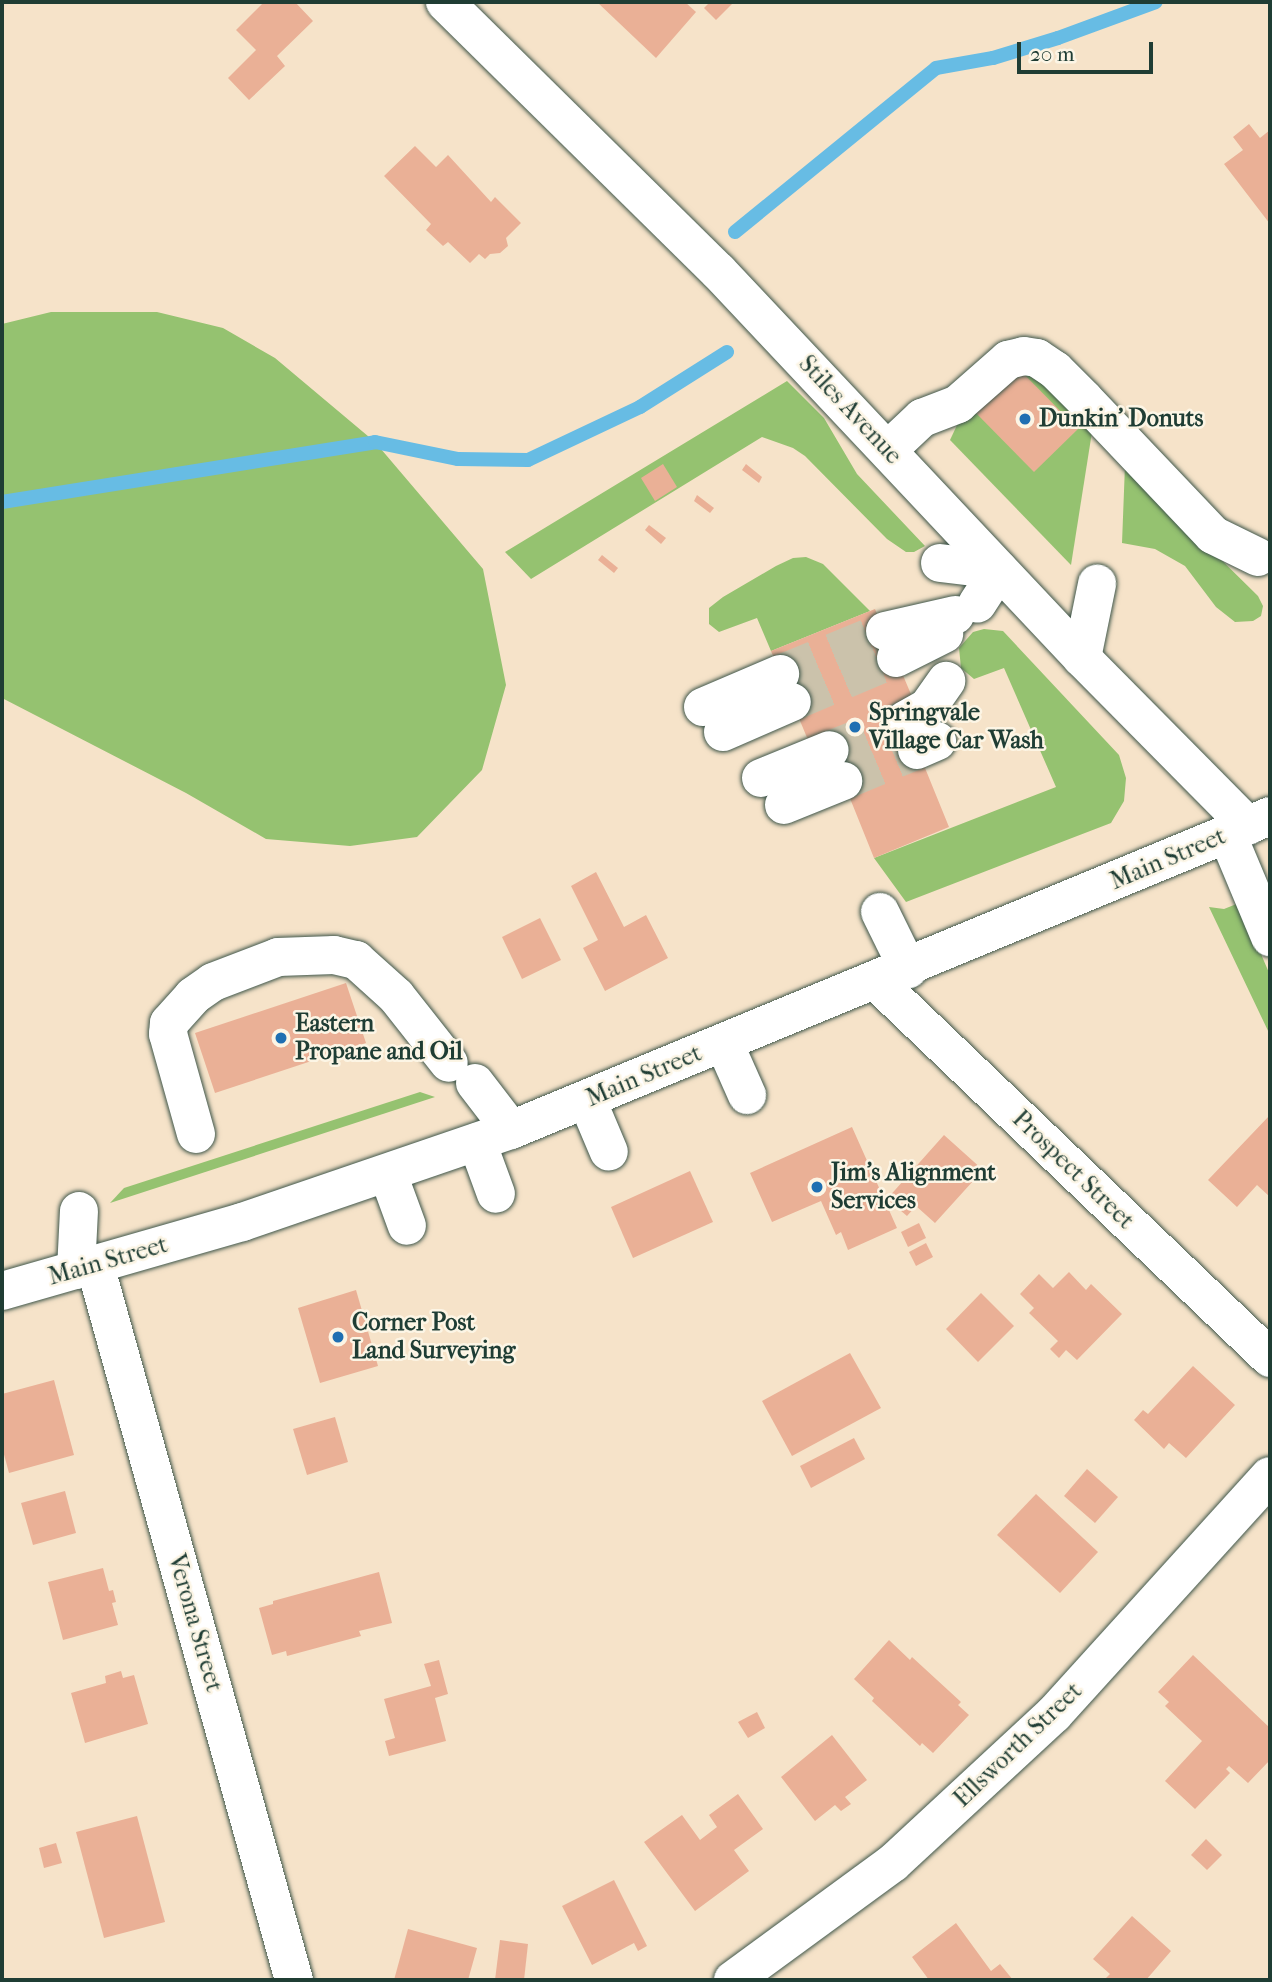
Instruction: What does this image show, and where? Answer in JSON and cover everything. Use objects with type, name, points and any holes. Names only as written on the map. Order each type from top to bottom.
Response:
[{"type":"street","name":"Stiles Avenue","points":[[444,2],[718,271],[1082,658],[1249,825]]},
{"type":"street","points":[[888,450],[922,418],[958,404],[1007,360],[1024,356],[1037,358],[1055,370],[1111,426],[1213,535],[1258,557]]},
{"type":"street","points":[[940,564],[999,570]]},
{"type":"street","points":[[891,644],[959,618],[999,570]]},
{"type":"street","points":[[1082,658],[1097,584]]},
{"type":"street","points":[[920,737],[928,707],[946,681]]},
{"type":"street","points":[[713,720],[786,688]]},
{"type":"street","points":[[773,791],[836,766]]},
{"type":"street","points":[[1249,825],[1270,937]]},
{"type":"street","name":"Main Street","points":[[2,1291],[86,1268],[388,1174],[494,1136],[892,975],[1249,825]]},
{"type":"street","points":[[880,912],[892,975]]},
{"type":"street","points":[[196,1134],[168,1034],[169,1023],[193,996],[214,982],[278,957],[334,955],[356,960],[396,996],[462,1073],[494,1136],[496,1194]]},
{"type":"street","name":"Prospect Street","points":[[892,975],[1270,1357]]},
{"type":"street","points":[[724,1043],[747,1095]]},
{"type":"street","points":[[587,1100],[609,1152]]},
{"type":"street","points":[[388,1174],[407,1226]]},
{"type":"street","name":"Verona Street","points":[[79,1211],[86,1268],[154,1431],[294,1980]]},
{"type":"street","name":"Ellsworth Street","points":[[733,1980],[893,1863],[1054,1714],[1270,1476]]},
{"type":"green space","points":[[51,312],[157,312],[223,328],[275,358],[375,442],[483,569],[506,685],[482,770],[417,837],[350,846],[266,839],[186,793],[2,698],[2,324]]},
{"type":"green space","points":[[1015,365],[1034,371],[1092,432],[1071,565],[950,440],[958,423]]},
{"type":"green space","points":[[787,381],[824,418],[857,474],[925,546],[914,552],[906,552],[887,539],[805,456],[793,448],[762,437],[531,579],[505,552]]},
{"type":"green space","points":[[1125,465],[1258,596],[1263,606],[1261,616],[1253,621],[1235,622],[1216,607],[1185,566],[1155,549],[1122,543]]},
{"type":"green space","points":[[806,557],[823,564],[870,611],[771,651],[757,618],[719,632],[709,624],[709,608],[723,597],[776,566],[793,558]]},
{"type":"green space","points":[[984,629],[1003,631],[1119,755],[1126,778],[1124,801],[1111,823],[906,902],[874,858],[1056,787],[1004,668],[974,679],[961,668],[959,648],[973,632]]},
{"type":"green space","points":[[1239,903],[1270,975],[1270,1035],[1209,907],[1224,909]]},
{"type":"green space","points":[[420,1092],[435,1097],[110,1203],[124,1188]]},
{"type":"building","points":[[264,2],[295,2],[313,21],[277,56],[285,66],[249,100],[228,78],[256,50],[236,30]]},
{"type":"building","points":[[597,2],[685,2],[696,12],[656,58]]},
{"type":"building","points":[[710,2],[734,2],[716,20],[704,8]]},
{"type":"building","points":[[1249,124],[1260,138],[1270,130],[1270,224],[1224,164],[1243,150],[1233,137]]},
{"type":"building","points":[[415,146],[436,167],[448,155],[491,202],[495,197],[521,223],[506,238],[508,246],[500,253],[490,254],[485,259],[479,254],[470,263],[448,242],[443,246],[426,230],[431,224],[384,176]]},
{"type":"building","name":"Dunkin' Donuts","points":[[1015,365],[1078,429],[1034,472],[973,410]]},
{"type":"building","points":[[663,464],[677,487],[655,501],[641,478]]},
{"type":"building","points":[[746,464],[762,477],[759,483],[742,470]]},
{"type":"building","points":[[697,495],[714,508],[710,513],[694,501]]},
{"type":"building","points":[[649,525],[666,538],[661,544],[645,530]]},
{"type":"building","points":[[602,555],[618,568],[614,573],[598,560]]},
{"type":"building","name":"Springvale Village Car Wash","points":[[875,609],[913,699],[899,704],[949,827],[874,858],[843,781],[808,740],[771,651]]},
{"type":"building","points":[[596,872],[624,927],[646,915],[668,958],[605,991],[583,948],[598,940],[571,886]]},
{"type":"building","points":[[540,918],[561,960],[522,979],[502,937]]},
{"type":"building","name":"Eastern Propane and Oil","points":[[346,983],[366,1043],[215,1093],[195,1033]]},
{"type":"building","points":[[1270,1115],[1270,1197],[1257,1185],[1237,1207],[1208,1180]]},
{"type":"building","name":"Jim's Alignment Services","points":[[852,1127],[897,1228],[848,1250],[841,1232],[836,1235],[821,1201],[772,1222],[750,1173]]},
{"type":"building","points":[[944,1135],[983,1170],[935,1223],[916,1206],[907,1216],[887,1199]]},
{"type":"building","points":[[690,1171],[713,1222],[633,1258],[611,1207]]},
{"type":"building","points":[[919,1223],[926,1238],[908,1247],[901,1232]]},
{"type":"building","points":[[926,1243],[933,1257],[916,1266],[909,1252]]},
{"type":"building","points":[[1069,1272],[1086,1290],[1091,1284],[1122,1314],[1077,1360],[1066,1350],[1059,1358],[1050,1349],[1058,1341],[1029,1313],[1034,1308],[1020,1294],[1039,1274],[1053,1288]]},
{"type":"building","name":"Corner Post Land Surveying","points":[[356,1290],[378,1366],[320,1383],[298,1308]]},
{"type":"building","points":[[981,1293],[1014,1326],[978,1362],[946,1329]]},
{"type":"building","points":[[850,1353],[881,1408],[792,1456],[762,1401]]},
{"type":"building","points":[[1193,1366],[1235,1405],[1186,1458],[1169,1443],[1164,1449],[1134,1420],[1143,1410],[1148,1414]]},
{"type":"building","points":[[54,1380],[74,1455],[9,1473],[2,1447],[2,1394]]},
{"type":"building","points":[[335,1417],[348,1462],[307,1475],[293,1429]]},
{"type":"building","points":[[854,1438],[865,1459],[811,1488],[800,1466]]},
{"type":"building","points":[[1087,1469],[1118,1497],[1095,1523],[1064,1496]]},
{"type":"building","points":[[65,1491],[76,1533],[33,1545],[21,1503]]},
{"type":"building","points":[[1036,1494],[1098,1552],[1060,1593],[997,1535]]},
{"type":"building","points":[[103,1568],[109,1591],[113,1590],[116,1602],[112,1603],[118,1625],[63,1640],[48,1582]]},
{"type":"building","points":[[379,1572],[392,1623],[359,1631],[361,1636],[287,1656],[286,1651],[272,1655],[259,1608],[273,1604],[273,1601]]},
{"type":"building","points":[[889,1640],[910,1660],[912,1657],[961,1702],[958,1705],[969,1715],[933,1753],[922,1743],[920,1746],[872,1701],[874,1698],[854,1679]]},
{"type":"building","points":[[1193,1655],[1270,1728],[1270,1760],[1248,1783],[1229,1766],[1226,1769],[1230,1773],[1195,1809],[1165,1781],[1202,1741],[1165,1706],[1169,1702],[1158,1692]]},
{"type":"building","points":[[439,1660],[448,1694],[435,1698],[446,1741],[389,1756],[385,1741],[395,1738],[384,1699],[431,1686],[424,1664]]},
{"type":"building","points":[[121,1671],[123,1678],[134,1675],[148,1724],[85,1743],[71,1693],[106,1683],[105,1676]]},
{"type":"building","points":[[757,1712],[765,1728],[748,1738],[738,1722]]},
{"type":"building","points":[[832,1735],[867,1780],[845,1797],[851,1804],[841,1811],[835,1805],[815,1821],[781,1777]]},
{"type":"building","points":[[738,1794],[763,1829],[734,1850],[749,1871],[695,1911],[644,1842],[682,1815],[700,1840],[717,1827],[709,1815]]},
{"type":"building","points":[[137,1816],[165,1922],[104,1938],[76,1832]]},
{"type":"building","points":[[1206,1839],[1222,1855],[1207,1870],[1191,1855]]},
{"type":"building","points":[[56,1843],[62,1863],[44,1868],[39,1848]]},
{"type":"building","points":[[614,1880],[647,1946],[638,1951],[634,1943],[592,1965],[562,1906]]},
{"type":"building","points":[[1132,1916],[1171,1951],[1146,1980],[1108,1980],[1106,1978],[1110,1974],[1093,1959]]},
{"type":"building","points":[[956,1923],[991,1971],[1000,1964],[1013,1980],[929,1980],[912,1957]]},
{"type":"building","points":[[408,1929],[477,1948],[468,1980],[394,1980]]},
{"type":"building","points":[[500,1940],[528,1944],[524,1980],[495,1980]]},
{"type":"waterway","points":[[735,232],[936,68],[993,58],[1058,38],[1156,2]]},
{"type":"waterway","points":[[2,502],[375,442],[458,459],[528,460],[640,407],[727,352]]},
{"type":"tunnel","points":[[780,674],[885,631]]},
{"type":"tunnel","points":[[792,702],[896,658]]},
{"type":"tunnel","points":[[830,750],[905,720]]},
{"type":"tunnel","points":[[843,781],[917,750]]},
{"type":"place","name":"Dunkin' Donuts","points":[[1025,419]]},
{"type":"place","name":"Springvale Village Car Wash","points":[[855,727]]},
{"type":"place","name":"Eastern Propane and Oil","points":[[281,1038]]},
{"type":"place","name":"Jim's Alignment Services","points":[[817,1187]]},
{"type":"place","name":"Corner Post Land Surveying","points":[[338,1337]]}]
